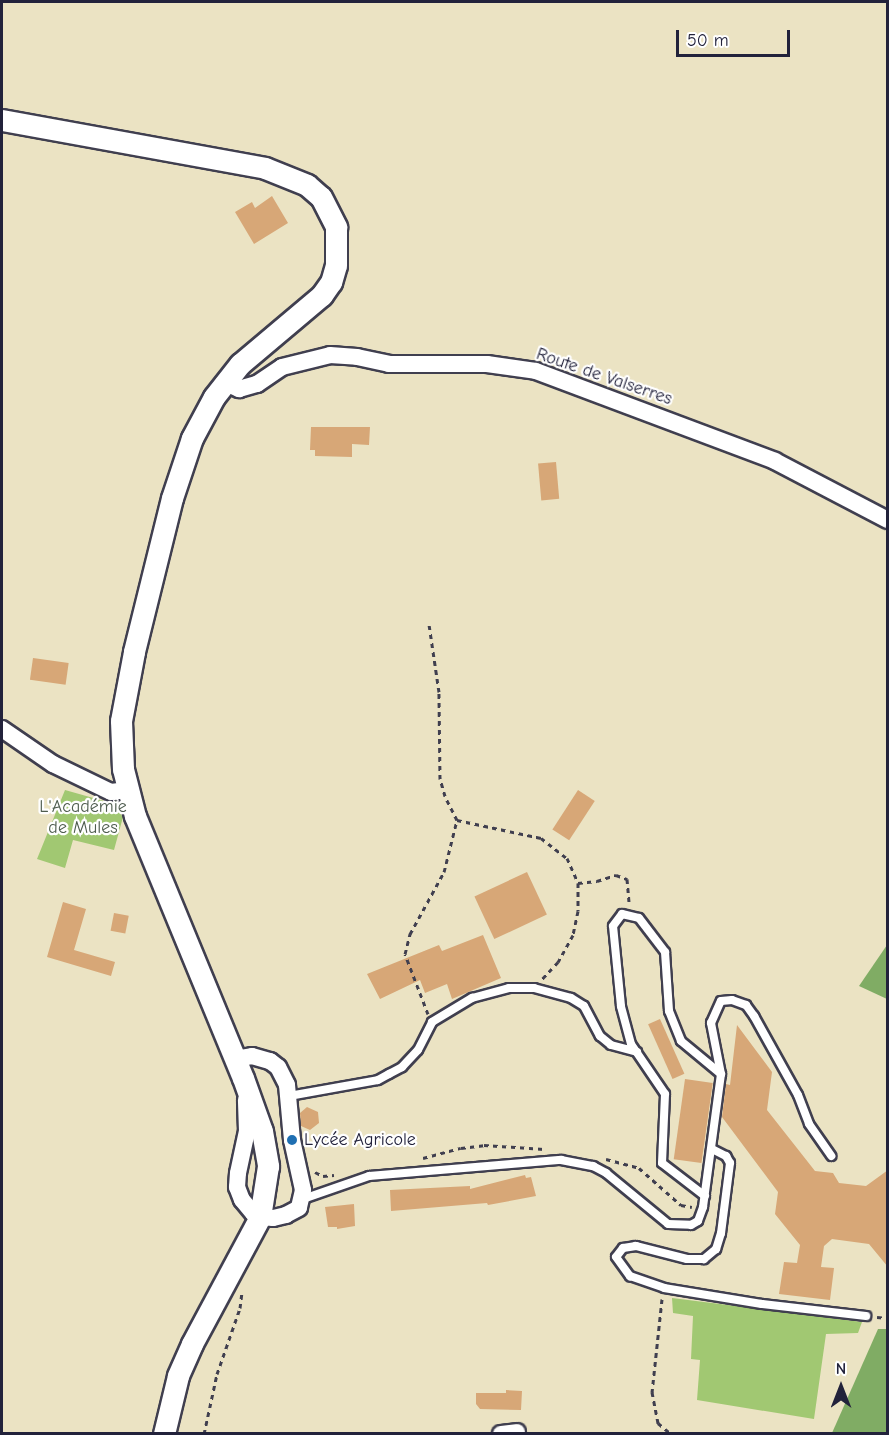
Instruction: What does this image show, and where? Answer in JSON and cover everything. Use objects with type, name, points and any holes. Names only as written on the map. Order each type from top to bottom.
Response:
[{"type":"street","points":[[2,109],[132,142]]},
{"type":"street","points":[[2,120],[132,142],[265,168],[290,176],[308,185],[321,197],[336,227],[338,246],[331,282],[310,308],[240,364],[224,382],[202,415],[182,468],[134,652],[121,721],[120,745],[135,816],[243,1078],[266,1146],[267,1184],[260,1216],[192,1344],[178,1376],[164,1434]]},
{"type":"street","name":"Route de Valserres","points":[[224,382],[240,389],[257,384],[282,367],[330,355],[357,357],[389,364],[487,364],[536,371],[775,461],[888,520]]},
{"type":"street","points":[[2,729],[63,769],[111,792],[128,790]]},
{"type":"street","points":[[235,1059],[252,1056],[270,1061],[283,1074],[289,1096],[292,1140],[303,1199],[299,1208],[286,1215],[273,1218],[253,1213],[242,1200],[237,1187],[247,1119],[243,1078]]},
{"type":"lane","points":[[705,1196],[662,1163],[665,1095],[631,1044],[621,1006],[613,926],[622,914],[639,918],[665,952],[669,1011],[681,1041],[721,1074]]},
{"type":"lane","points":[[289,1096],[378,1080],[402,1067],[418,1050],[432,1022],[450,1010],[491,991],[534,988],[571,998],[584,1006],[600,1036],[611,1045],[637,1052]]},
{"type":"lane","points":[[303,1199],[369,1176],[561,1160],[592,1166],[606,1173],[669,1224],[691,1225],[698,1221],[705,1196],[721,1074],[711,1023],[721,1001],[732,1000],[746,1005],[754,1016],[798,1095],[809,1124],[831,1156]]},
{"type":"lane","points":[[712,1149],[726,1156],[730,1162],[722,1233],[716,1249],[704,1259],[687,1259],[636,1246],[624,1248],[616,1257],[630,1276],[664,1288],[762,1304],[866,1316]]},
{"type":"path","points":[[429,624],[439,692],[440,779],[445,796],[457,820],[444,872],[410,933],[405,954],[432,1022]]},
{"type":"path","points":[[457,820],[541,838],[567,858],[578,883],[578,911],[573,935],[558,962],[534,988]]},
{"type":"path","points":[[578,883],[616,875],[627,879],[628,915]]},
{"type":"path","points":[[204,1434],[217,1374],[240,1308],[242,1285]]},
{"type":"path","points":[[664,1288],[652,1392],[658,1423],[671,1434]]},
{"type":"green space","name":"L'Académie de Mules","points":[[65,790],[111,803],[123,817],[114,850],[73,840],[65,868],[37,859]]},
{"type":"green space","points":[[887,945],[887,999],[859,986]]},
{"type":"green space","points":[[672,1298],[862,1322],[858,1333],[826,1334],[814,1419],[697,1400],[700,1360],[691,1359],[693,1316],[673,1313]]},
{"type":"green space","points":[[878,1329],[887,1329],[887,1433],[832,1433]]},
{"type":"building","points":[[272,196],[288,223],[254,244],[235,212],[252,202],[255,208]]},
{"type":"building","points":[[311,427],[370,427],[369,445],[352,444],[352,457],[315,456],[315,450],[310,450]]},
{"type":"building","points":[[556,462],[559,499],[541,500],[538,464]]},
{"type":"building","points":[[33,658],[69,663],[66,685],[30,680]]},
{"type":"building","points":[[578,790],[595,801],[569,840],[552,829]]},
{"type":"building","points":[[527,872],[547,915],[494,939],[474,897]]},
{"type":"building","points":[[63,902],[86,909],[74,950],[115,962],[111,976],[47,957]]},
{"type":"building","points":[[114,913],[129,916],[125,934],[111,931]]},
{"type":"building","points":[[483,935],[501,978],[452,999],[447,984],[425,993],[420,980],[380,999],[367,974],[439,945],[442,951]]},
{"type":"building","points":[[660,1019],[684,1074],[673,1079],[648,1024]]},
{"type":"building","points":[[737,1025],[772,1072],[767,1110],[815,1171],[833,1173],[839,1183],[866,1186],[888,1170],[888,1267],[869,1244],[832,1239],[824,1246],[821,1267],[834,1268],[830,1300],[779,1294],[784,1262],[797,1263],[800,1245],[775,1214],[778,1192],[722,1117],[726,1084],[730,1085]]},
{"type":"building","points":[[685,1079],[713,1083],[701,1163],[674,1159]]},
{"type":"building","points":[[307,1107],[318,1112],[319,1123],[310,1130],[301,1126],[300,1113]]},
{"type":"building","points":[[525,1175],[526,1178],[531,1177],[536,1196],[488,1205],[487,1203],[391,1211],[390,1190],[470,1186],[470,1189]]},
{"type":"building","points":[[354,1204],[355,1226],[337,1229],[337,1227],[328,1227],[325,1207]]},
{"type":"building","points":[[506,1390],[522,1391],[521,1410],[480,1409],[476,1404],[476,1393],[506,1393]]},
{"type":"place","name":"Lycée Agricole","points":[[292,1140]]}]
